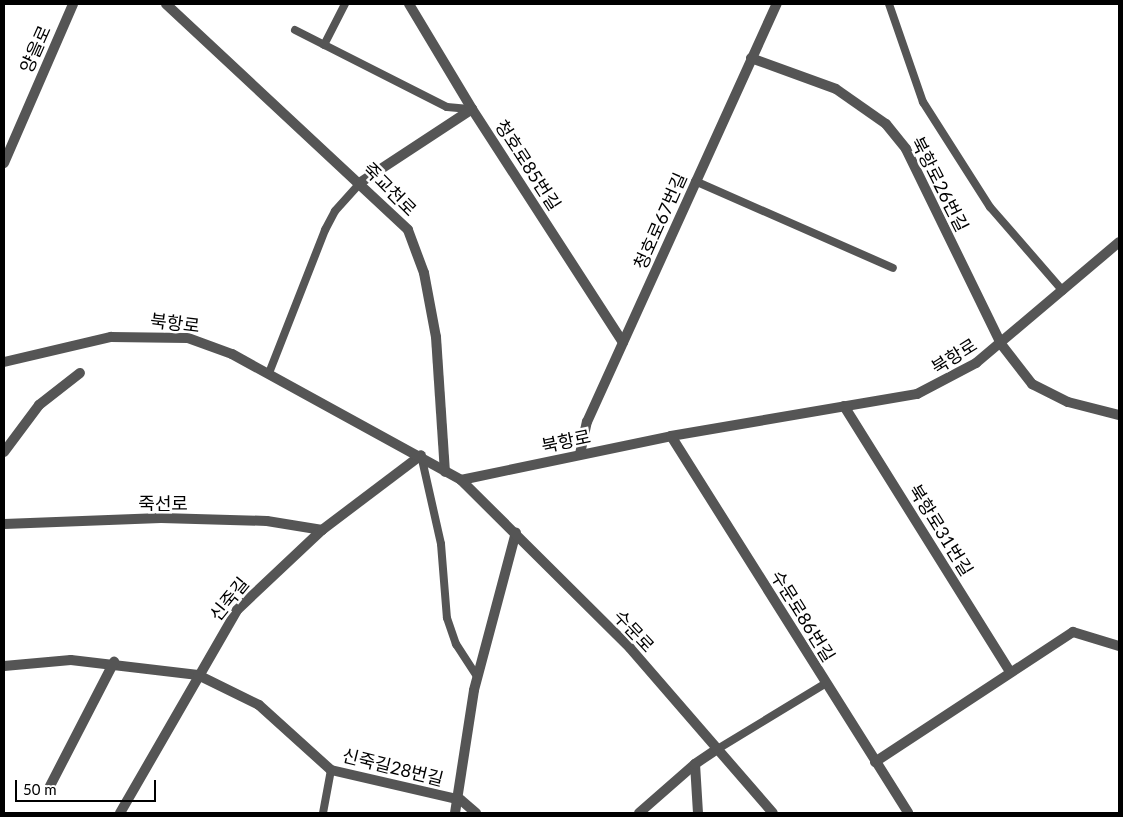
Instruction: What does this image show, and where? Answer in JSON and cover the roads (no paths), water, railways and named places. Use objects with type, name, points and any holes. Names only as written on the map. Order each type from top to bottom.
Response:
[{"type":"street","name":"양을로","points":[[4,162],[73,4]]},
{"type":"street","name":"죽교천로","points":[[166,4],[361,182],[408,230],[424,273],[436,337],[445,472]]},
{"type":"street","name":"청호로85번길","points":[[409,4],[472,109],[623,342]]},
{"type":"street","name":"청호로67번길","points":[[580,454],[587,422],[777,4]]},
{"type":"street","name":"북항로26번길","points":[[751,58],[836,89],[895,133],[1001,344],[1040,391],[1119,415]]},
{"type":"street","points":[[361,182],[472,109]]},
{"type":"street","name":"북항로","points":[[4,362],[84,341],[160,335],[202,342],[269,373],[421,454],[445,472],[461,480],[670,436],[844,406],[935,387],[1001,344],[1119,242]]},
{"type":"street","points":[[4,452],[40,405],[80,373]]},
{"type":"street","name":"북항로31번길","points":[[844,406],[1010,672]]},
{"type":"street","name":"수문로86번길","points":[[670,436],[908,813]]},
{"type":"street","name":"신죽길","points":[[120,813],[237,610],[322,530],[421,454]]},
{"type":"street","name":"수문로","points":[[461,480],[516,532],[630,648],[716,750],[773,813]]},
{"type":"street","name":"죽선로","points":[[4,524],[162,518],[267,521],[322,530]]},
{"type":"street","points":[[456,813],[461,800],[477,676],[516,532]]},
{"type":"street","points":[[875,762],[1073,632],[1119,646]]},
{"type":"street","name":"신죽길28번길","points":[[4,666],[71,660],[114,662],[198,675],[259,705],[331,770],[461,800]]},
{"type":"street","points":[[50,786],[114,662]]},
{"type":"street","points":[[639,813],[694,764],[716,750]]},
{"type":"street","points":[[694,764],[698,813]]},
{"type":"street","points":[[461,800],[476,813]]},
{"type":"lane","points":[[324,45],[345,4]]},
{"type":"lane","points":[[889,4],[928,110],[990,207],[1063,291]]},
{"type":"lane","points":[[295,30],[447,107],[472,109]]},
{"type":"lane","points":[[695,181],[893,268]]},
{"type":"lane","points":[[269,373],[325,230],[335,211],[361,182]]},
{"type":"lane","points":[[421,454],[440,535],[447,618],[456,644],[477,676]]},
{"type":"lane","points":[[716,750],[826,683]]},
{"type":"lane","points":[[323,813],[331,770]]}]
